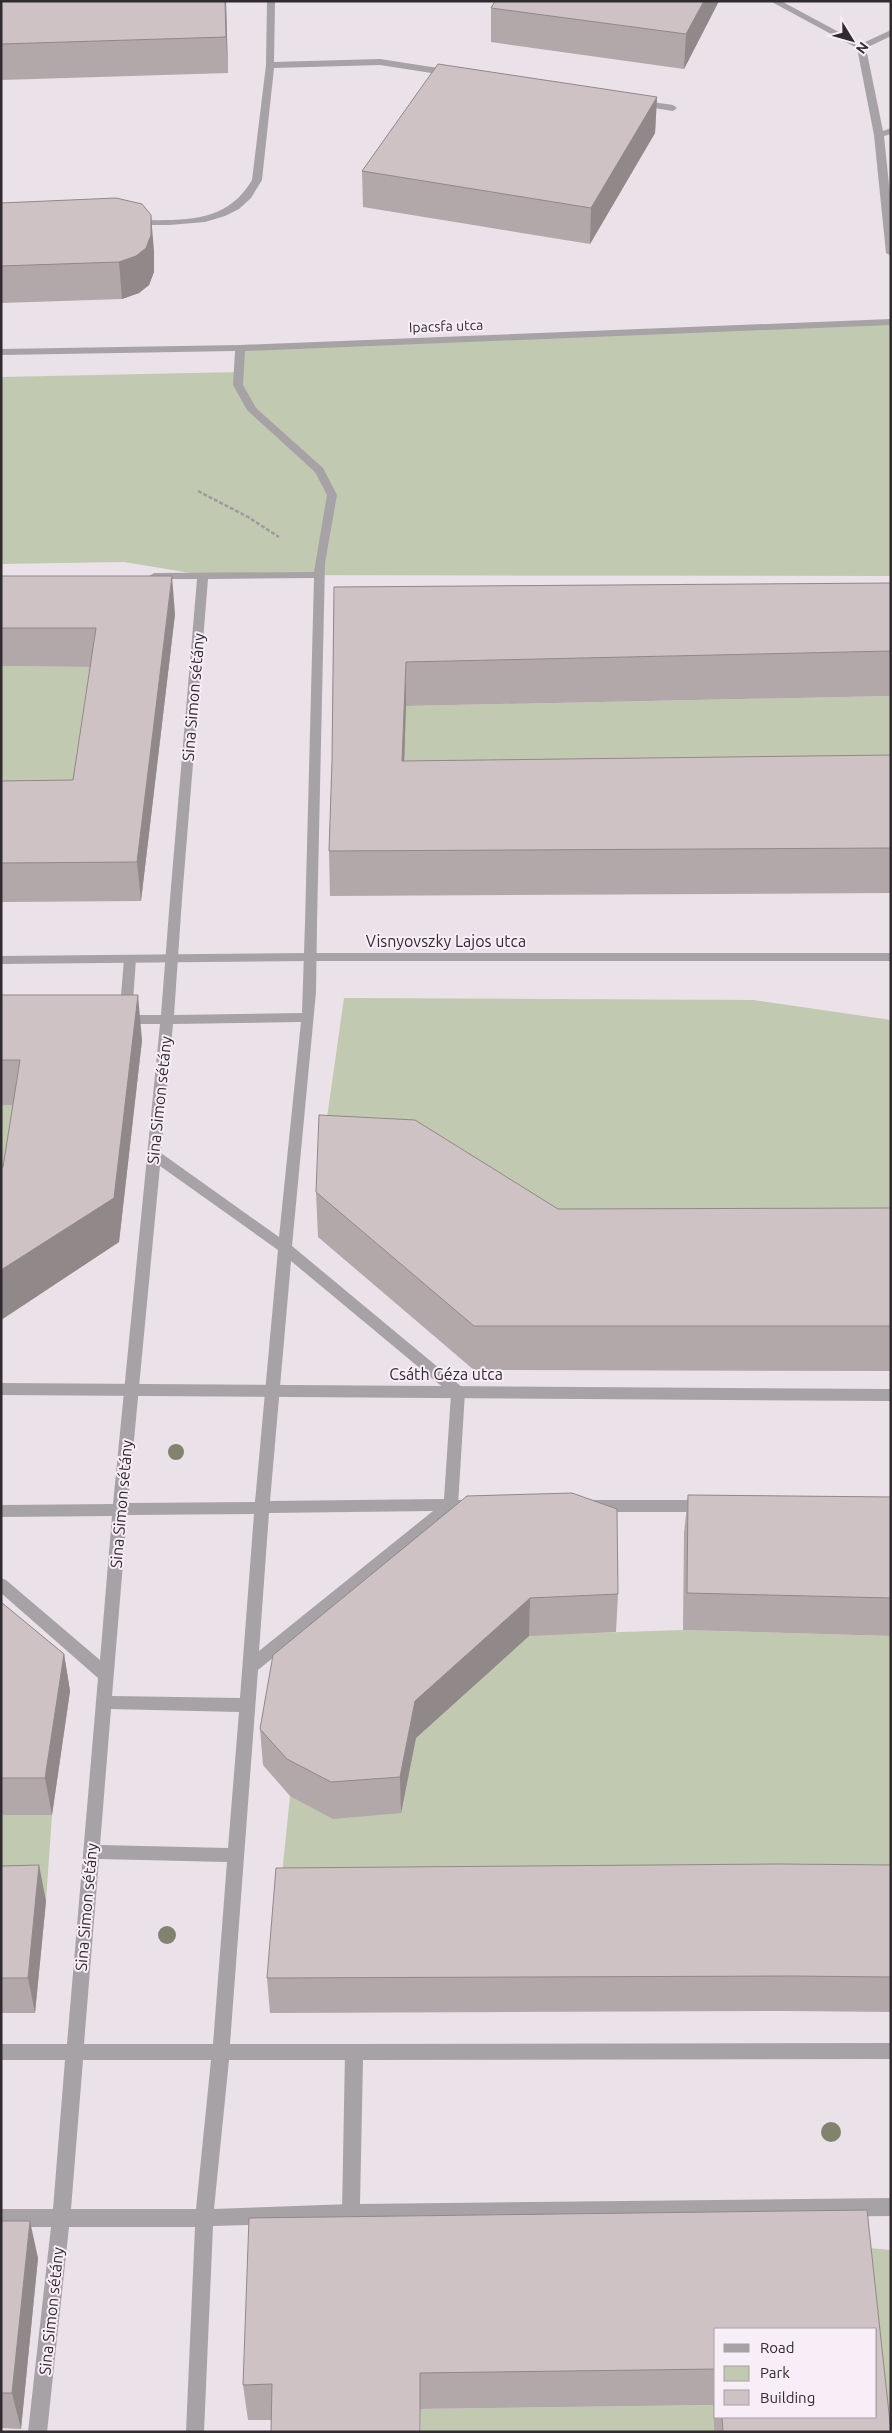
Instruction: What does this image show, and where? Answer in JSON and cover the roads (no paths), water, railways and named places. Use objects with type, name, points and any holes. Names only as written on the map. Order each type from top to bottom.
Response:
[{"type":"street","points":[[127,224],[208,219],[243,204],[252,194],[257,180],[270,65],[271,1]]},
{"type":"street","points":[[774,1],[861,47]]},
{"type":"street","points":[[861,47],[891,33]]},
{"type":"street","points":[[861,47],[879,135],[891,253]]},
{"type":"street","points":[[270,65],[380,62],[458,74]]},
{"type":"street","points":[[624,100],[672,108]]},
{"type":"street","points":[[879,135],[891,131]]},
{"type":"street","name":"Ipacsfa utca","points":[[1,352],[240,348],[891,322]]},
{"type":"street","points":[[195,2432],[204,2218],[221,2051],[271,1391],[307,1017],[324,616],[320,563],[332,494],[318,470],[252,410],[238,385],[240,348]]},
{"type":"street","name":"Sina Simon sétány","points":[[37,2432],[61,2218],[73,2052],[120,1510],[173,959],[176,899],[203,575]]},
{"type":"street","points":[[145,576],[320,575]]},
{"type":"street","name":"Visnyovszky Lajos utca","points":[[1,960],[310,957],[891,957]]},
{"type":"street","points":[[130,960],[125,1020],[307,1017]]},
{"type":"street","points":[[154,1155],[285,1248],[458,1392],[451,1505],[250,1667]]},
{"type":"street","name":"Csáth Géza utca","points":[[1,1389],[891,1394]]},
{"type":"street","points":[[1,1511],[491,1506]]},
{"type":"street","points":[[581,1506],[721,1506]]},
{"type":"street","points":[[1,1584],[106,1675]]},
{"type":"street","points":[[104,1702],[247,1705]]},
{"type":"street","points":[[91,1852],[235,1855]]},
{"type":"street","points":[[1,2052],[891,2051]]},
{"type":"street","points":[[351,2213],[354,2052]]},
{"type":"street","points":[[1,2218],[204,2218],[351,2213],[891,2207]]}]
